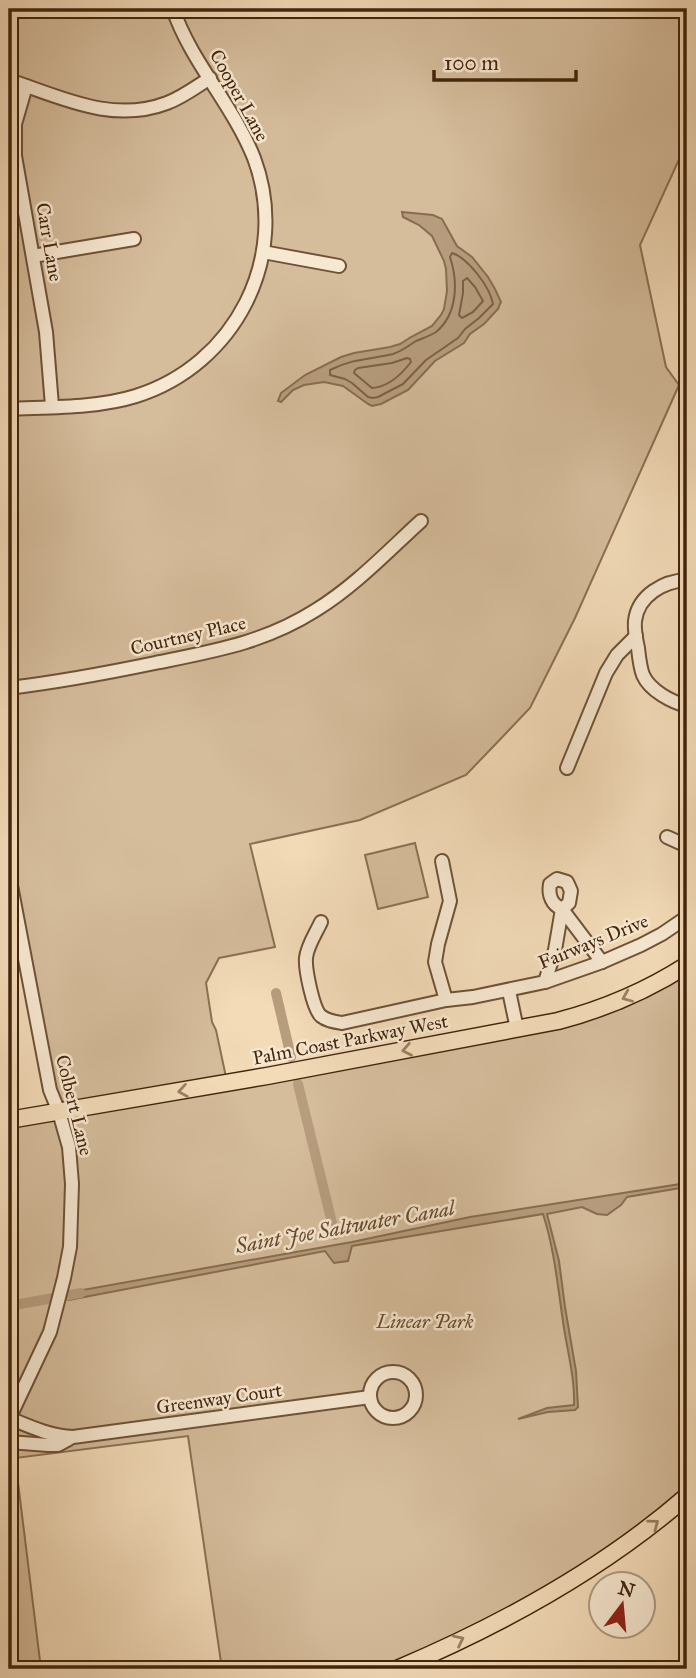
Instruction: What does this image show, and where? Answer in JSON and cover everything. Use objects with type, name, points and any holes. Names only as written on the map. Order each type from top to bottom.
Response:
[{"type":"main road","name":"Palm Coast Parkway West","points":[[9,1120],[267,1076],[566,1018],[636,994],[687,965]]},
{"type":"main road","points":[[397,1669],[494,1623],[584,1574],[656,1523],[687,1496]]},
{"type":"street","name":"Cooper Lane","points":[[9,409],[108,402],[134,397],[168,383],[215,348],[238,318],[256,280],[262,252],[265,211],[258,173],[242,132],[188,43],[173,9]]},
{"type":"street","points":[[9,80],[85,106],[124,112],[167,103],[210,78]]},
{"type":"street","name":"Carr Lane","points":[[26,86],[16,119],[14,142],[46,332],[52,406]]},
{"type":"street","points":[[33,256],[134,239]]},
{"type":"street","points":[[262,252],[339,266]]},
{"type":"street","name":"Courtney Place","points":[[9,688],[100,674],[225,649],[263,637],[326,604],[421,521]]},
{"type":"street","points":[[687,580],[660,587],[644,601],[635,620],[641,668],[646,681],[667,698],[687,706]]},
{"type":"street","points":[[567,768],[606,673],[617,655],[636,636]]},
{"type":"street","points":[[667,837],[687,846]]},
{"type":"street","points":[[442,861],[450,901],[435,955],[436,969],[446,999]]},
{"type":"street","name":"Colbert Lane","points":[[9,875],[50,1090],[68,1140],[72,1184],[69,1255],[50,1332],[9,1418]]},
{"type":"street","points":[[545,982],[555,950],[562,909],[601,962]]},
{"type":"street","name":"Fairways Drive","points":[[321,922],[306,960],[313,1001],[321,1016],[342,1023],[446,999],[473,997],[545,982],[641,945],[687,917]]},
{"type":"street","points":[[509,990],[517,1029]]},
{"type":"street","name":"Greenway Court","points":[[73,1437],[370,1397]]},
{"type":"street","points":[[9,1418],[45,1433],[73,1437]]},
{"type":"street","points":[[9,1442],[48,1445],[73,1437]]},
{"type":"green space","points":[[9,9],[687,9],[687,142],[640,245],[666,367],[679,385],[575,618],[530,708],[466,775],[360,820],[250,844],[275,947],[219,958],[206,983],[212,1022],[226,1077],[60,1106],[16,892],[9,893]]},
{"type":"green space","points":[[415,843],[428,897],[378,909],[365,855]]},
{"type":"green space","name":"Linear Park","points":[[687,974],[687,1486],[670,1503],[592,1558],[534,1594],[432,1647],[381,1669],[222,1669],[188,1436],[15,1458],[41,1669],[9,1669],[9,1124],[563,1026],[627,1005]]},
{"type":"water","points":[[402,212],[433,215],[442,219],[457,246],[472,257],[488,277],[501,302],[498,309],[470,334],[464,343],[435,361],[408,390],[381,404],[372,406],[343,386],[324,382],[304,385],[293,390],[281,402],[278,401],[281,393],[305,375],[341,357],[400,344],[432,326],[441,315],[447,291],[444,261],[432,236],[403,217]]},
{"type":"water","points":[[687,1183],[687,1187],[627,1197],[607,1215],[582,1207],[547,1214],[559,1261],[576,1371],[578,1407],[575,1410],[548,1412],[518,1419],[547,1408],[574,1405],[556,1271],[543,1214],[352,1246],[348,1261],[334,1263],[325,1251],[69,1300],[71,1292],[352,1242],[470,1217]]},
{"type":"waterway","points":[[276,993],[291,1057]]},
{"type":"waterway","points":[[298,1084],[335,1235]]},
{"type":"waterway","name":"Saint Joe Saltwater Canal","points":[[9,1306],[81,1293]]}]
